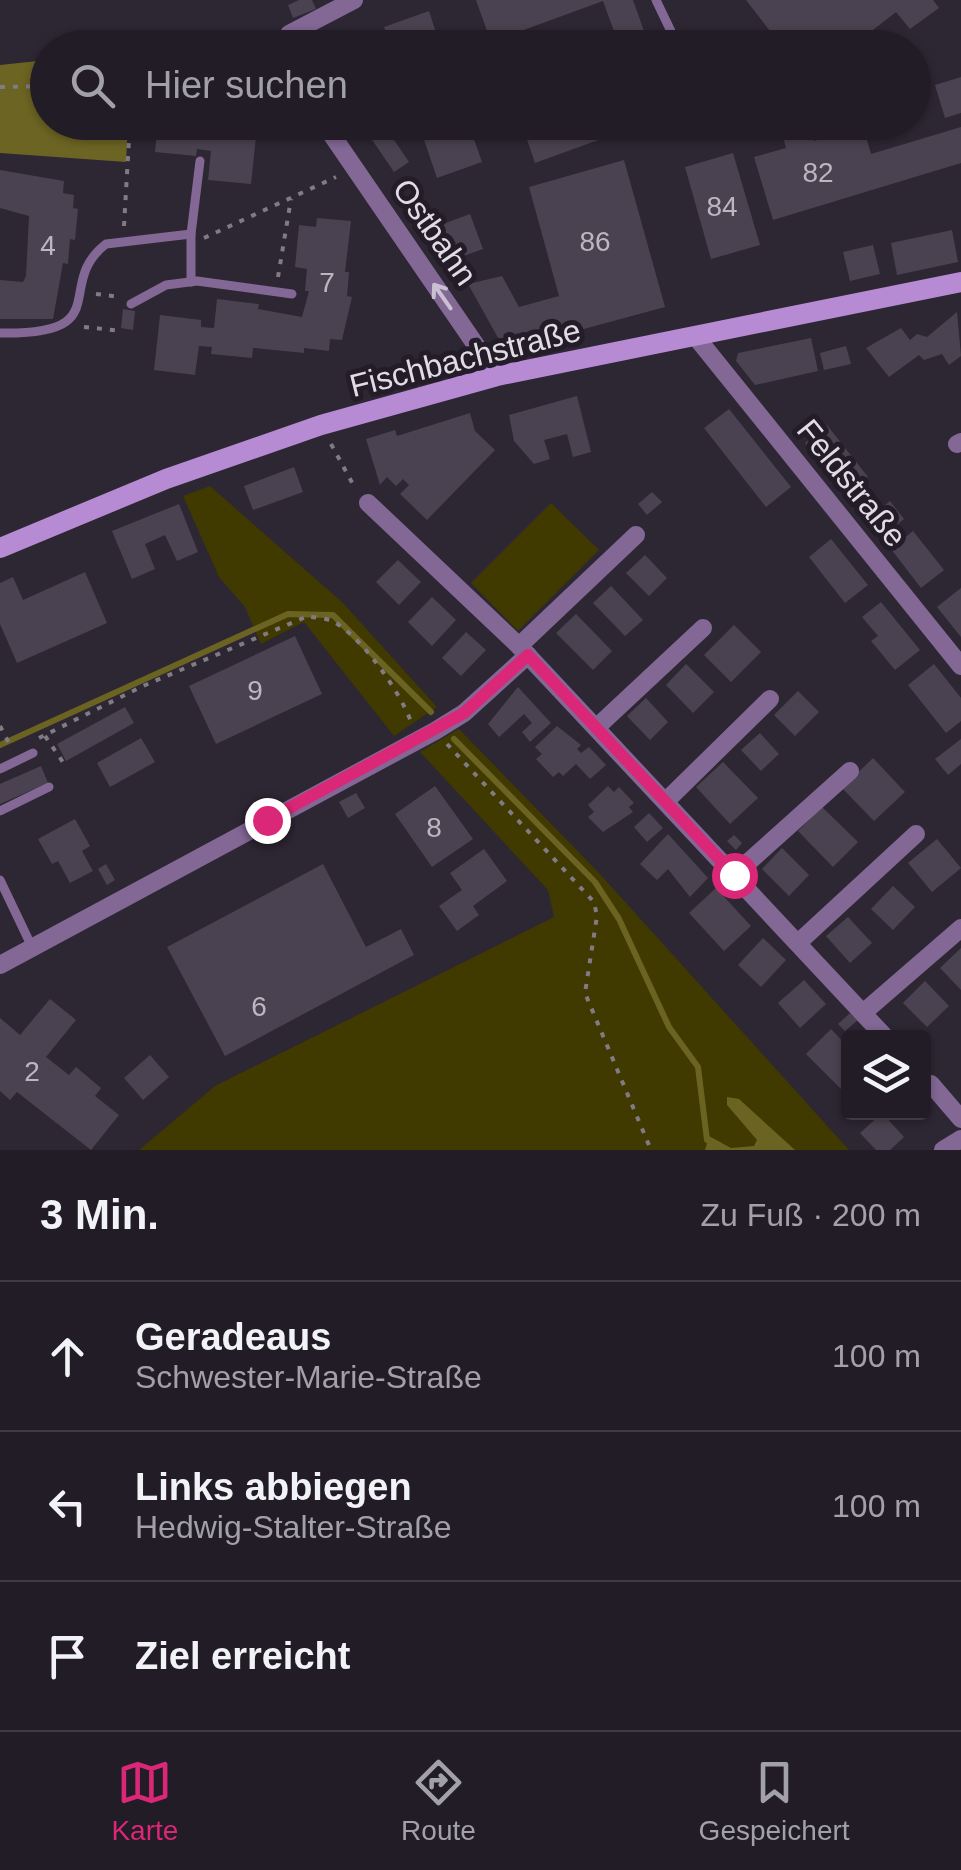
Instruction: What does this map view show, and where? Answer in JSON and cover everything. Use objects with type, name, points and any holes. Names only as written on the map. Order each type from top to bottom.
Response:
[{"type":"street","points":[[304,30],[354,0]]},
{"type":"street","name":"Ostbahn","points":[[335,140],[498,376]]},
{"type":"street","name":"Fischbachstraße","points":[[0,548],[166,479],[321,425],[498,376],[961,282]]},
{"type":"street","name":"Feldstraße","points":[[696,337],[961,666]]},
{"type":"street","points":[[368,503],[597,726],[879,1030]]},
{"type":"street","points":[[0,964],[464,713],[636,535]]},
{"type":"street","points":[[597,726],[703,628]]},
{"type":"street","points":[[666,801],[770,699]]},
{"type":"street","points":[[734,875],[850,771]]},
{"type":"street","points":[[799,942],[916,834]]},
{"type":"street","points":[[864,1012],[961,928]]},
{"type":"street","points":[[931,1084],[961,1119]]},
{"type":"street","points":[[942,1150],[961,1138]]},
{"type":"lane","points":[[656,0],[670,30]]},
{"type":"lane","points":[[191,282],[191,239],[200,162]]},
{"type":"lane","points":[[0,333],[50,332],[74,316],[96,252],[106,244],[191,239]]},
{"type":"lane","points":[[136,302],[166,285],[191,282],[292,294]]},
{"type":"lane","points":[[0,769],[29,755],[32,770]]},
{"type":"lane","points":[[14,762],[20,775]]},
{"type":"lane","points":[[6,806],[44,788]]},
{"type":"lane","points":[[0,880],[32,947]]},
{"type":"path","points":[[0,87],[30,86]]},
{"type":"path","points":[[124,241],[129,140]]},
{"type":"path","points":[[191,239],[291,199],[354,168]]},
{"type":"path","points":[[275,292],[291,199]]},
{"type":"path","points":[[81,292],[136,302]]},
{"type":"path","points":[[69,320],[76,326],[122,331]]},
{"type":"path","points":[[321,425],[351,484],[368,503]]},
{"type":"path","points":[[67,768],[44,736],[143,686],[308,616],[334,621],[361,647],[403,698],[417,741]]},
{"type":"path","points":[[0,726],[10,746]]},
{"type":"path","points":[[435,731],[589,891],[597,916],[585,993],[651,1150]]},
{"type":"shaded area","points":[[30,62],[30,140],[127,140],[126,162],[0,153],[0,65]]},
{"type":"shaded area","points":[[210,486],[343,603],[437,707],[394,736],[304,622],[261,644],[245,607],[219,577],[183,496]]},
{"type":"shaded area","points":[[551,503],[599,550],[518,631],[471,583]]},
{"type":"shaded area","points":[[459,729],[599,873],[849,1150],[139,1150],[215,1086],[554,917],[548,890],[420,752]]},
{"type":"shaded area","points":[[727,1097],[739,1099],[795,1150],[705,1150],[709,1136],[731,1148],[754,1146],[757,1140],[727,1105]]},
{"type":"building","points":[[312,0],[316,9],[293,18],[288,5]]},
{"type":"building","points":[[476,0],[633,0],[644,30],[613,30],[603,1],[524,30],[487,30]]},
{"type":"building","points":[[746,0],[933,0],[939,8],[910,29],[896,12],[873,30],[769,30]]},
{"type":"building","points":[[429,11],[435,30],[385,30],[384,27]]},
{"type":"building","points":[[961,77],[961,113],[945,118],[935,85]]},
{"type":"building","points":[[961,127],[961,163],[773,220],[754,157],[786,148],[784,140],[867,140],[871,154],[918,140],[931,140],[931,136]]},
{"type":"building","points":[[156,140],[256,140],[251,184],[208,180],[211,151],[197,149],[196,156],[155,152]]},
{"type":"building","points":[[372,140],[394,140],[409,162],[394,172]]},
{"type":"building","points":[[424,140],[474,140],[482,162],[437,178]]},
{"type":"building","points":[[527,140],[598,140],[535,163]]},
{"type":"building","points":[[733,153],[760,245],[711,259],[685,167]]},
{"type":"building","points":[[624,160],[665,307],[569,333],[567,328],[502,345],[468,284],[502,276],[519,307],[559,296],[529,187]]},
{"type":"building","points":[[0,170],[64,181],[63,193],[74,195],[73,208],[78,209],[75,240],[70,239],[68,264],[63,263],[53,319],[0,319],[0,280],[23,282],[26,276],[29,216],[0,208]]},
{"type":"building","points":[[470,214],[483,249],[444,263],[432,228]]},
{"type":"building","points":[[317,218],[351,221],[345,272],[349,272],[347,296],[352,297],[342,340],[330,339],[329,351],[253,348],[252,358],[211,354],[212,347],[199,346],[195,375],[154,370],[160,315],[201,320],[201,327],[214,328],[217,299],[259,304],[258,309],[302,317],[309,291],[305,291],[307,269],[295,267],[299,225],[316,227]]},
{"type":"building","points":[[952,230],[958,262],[897,275],[891,243]]},
{"type":"building","points":[[873,245],[880,274],[850,281],[843,252]]},
{"type":"building","points":[[123,309],[135,311],[133,330],[121,328]]},
{"type":"building","points":[[957,312],[961,356],[949,365],[942,354],[924,360],[919,355],[889,377],[866,348],[901,328],[910,340],[917,334],[927,337]]},
{"type":"building","points":[[811,338],[818,371],[755,385],[736,361],[738,353]]},
{"type":"building","points":[[846,346],[851,364],[824,370],[820,353]]},
{"type":"building","points":[[577,396],[591,452],[573,457],[567,434],[544,440],[550,459],[534,464],[514,441],[509,415]]},
{"type":"building","points":[[729,409],[791,487],[766,507],[704,428]]},
{"type":"building","points":[[470,413],[475,431],[495,450],[427,520],[400,494],[409,485],[403,479],[396,486],[387,477],[380,485],[366,439],[395,430],[397,436]]},
{"type":"building","points":[[827,425],[868,477],[847,494],[805,443]]},
{"type":"building","points":[[294,467],[303,492],[253,510],[244,486]]},
{"type":"building","points":[[652,492],[662,502],[647,515],[638,504]]},
{"type":"building","points":[[890,501],[904,519],[881,537],[867,520]]},
{"type":"building","points":[[179,504],[198,552],[177,561],[165,535],[145,544],[155,569],[132,579],[112,531]]},
{"type":"building","points":[[913,531],[944,570],[921,588],[891,549]]},
{"type":"building","points":[[831,539],[868,585],[845,603],[809,557]]},
{"type":"building","points":[[645,555],[667,578],[649,596],[626,573]]},
{"type":"building","points":[[398,560],[421,582],[399,605],[376,582]]},
{"type":"building","points":[[85,572],[107,623],[17,663],[0,624],[0,583],[13,577],[23,600]]},
{"type":"building","points":[[611,586],[643,620],[625,636],[593,603]]},
{"type":"building","points":[[961,588],[961,637],[937,607]]},
{"type":"building","points":[[432,597],[456,620],[432,646],[408,622]]},
{"type":"building","points":[[881,602],[920,650],[895,670],[871,641],[878,636],[862,617]]},
{"type":"building","points":[[576,614],[612,651],[593,670],[556,633]]},
{"type":"building","points":[[734,625],[761,652],[731,682],[704,655]]},
{"type":"building","points":[[466,632],[486,650],[461,676],[442,658]]},
{"type":"building","points":[[295,636],[322,694],[216,744],[189,686]]},
{"type":"building","points":[[686,664],[714,692],[693,713],[666,685]]},
{"type":"building","points":[[934,664],[961,698],[961,721],[946,733],[908,685]]},
{"type":"building","points":[[518,687],[551,723],[530,742],[522,732],[532,723],[524,714],[499,737],[488,724]]},
{"type":"building","points":[[798,691],[819,712],[795,736],[774,715]]},
{"type":"building","points":[[646,698],[668,722],[650,740],[627,716]]},
{"type":"building","points":[[125,707],[134,723],[66,761],[57,744]]},
{"type":"building","points":[[557,726],[581,745],[577,749],[581,753],[589,747],[606,765],[590,779],[576,764],[563,776],[559,772],[553,777],[536,759],[542,754],[535,747]]},
{"type":"building","points":[[760,733],[779,754],[761,771],[741,750]]},
{"type":"building","points":[[141,738],[155,762],[110,787],[97,763]]},
{"type":"building","points":[[961,739],[961,764],[948,775],[935,759]]},
{"type":"building","points":[[873,758],[905,792],[874,821],[842,788]]},
{"type":"building","points":[[723,762],[758,798],[730,824],[696,787]]},
{"type":"building","points":[[41,766],[48,783],[0,804],[0,784]]},
{"type":"building","points":[[435,786],[473,839],[432,867],[395,814]]},
{"type":"building","points":[[608,786],[614,792],[619,787],[634,803],[629,807],[633,812],[603,832],[588,817],[594,812],[588,805]]},
{"type":"building","points":[[356,793],[365,808],[348,818],[339,802]]},
{"type":"building","points":[[822,807],[858,842],[833,867],[798,831]]},
{"type":"building","points":[[649,813],[663,828],[647,842],[634,827]]},
{"type":"building","points":[[75,819],[90,846],[82,851],[93,871],[70,883],[58,861],[52,864],[38,839]]},
{"type":"building","points":[[668,834],[708,878],[690,897],[668,869],[657,880],[640,864]]},
{"type":"building","points":[[734,835],[742,843],[736,850],[727,841]]},
{"type":"building","points":[[937,839],[961,868],[932,892],[908,863]]},
{"type":"building","points":[[782,848],[809,875],[789,896],[762,869]]},
{"type":"building","points":[[484,849],[507,881],[473,906],[479,915],[457,931],[439,906],[462,890],[450,873]]},
{"type":"building","points":[[106,864],[115,880],[107,885],[98,869]]},
{"type":"building","points":[[323,864],[366,947],[401,929],[414,955],[225,1056],[167,947]]},
{"type":"building","points":[[893,886],[915,907],[893,930],[871,909]]},
{"type":"building","points":[[716,888],[751,926],[724,951],[689,913]]},
{"type":"building","points":[[848,917],[872,943],[850,963],[826,936]]},
{"type":"building","points":[[763,938],[786,960],[761,987],[738,965]]},
{"type":"building","points":[[961,948],[961,990],[940,968]]},
{"type":"building","points":[[804,980],[826,1004],[800,1028],[778,1003]]},
{"type":"building","points":[[925,981],[949,1006],[927,1027],[903,1003]]},
{"type":"building","points":[[50,999],[76,1020],[46,1057],[69,1075],[76,1067],[101,1088],[95,1096],[119,1115],[91,1150],[17,1092],[10,1100],[0,1091],[0,1018],[20,1035]]},
{"type":"building","points":[[850,1013],[858,1020],[846,1030],[838,1024]]},
{"type":"building","points":[[831,1029],[841,1040],[841,1089],[806,1054]]},
{"type":"building","points":[[150,1055],[169,1077],[143,1100],[124,1078]]},
{"type":"building","points":[[874,1120],[888,1120],[904,1137],[890,1150],[876,1150],[860,1133]]},
{"type":"waterway","points":[[0,745],[288,614],[333,615],[431,712]]},
{"type":"waterway","points":[[454,739],[595,882],[619,919],[669,1027],[698,1067],[707,1140]]},
{"type":"route","points":[[267,820],[464,713],[528,655],[734,875]]}]
